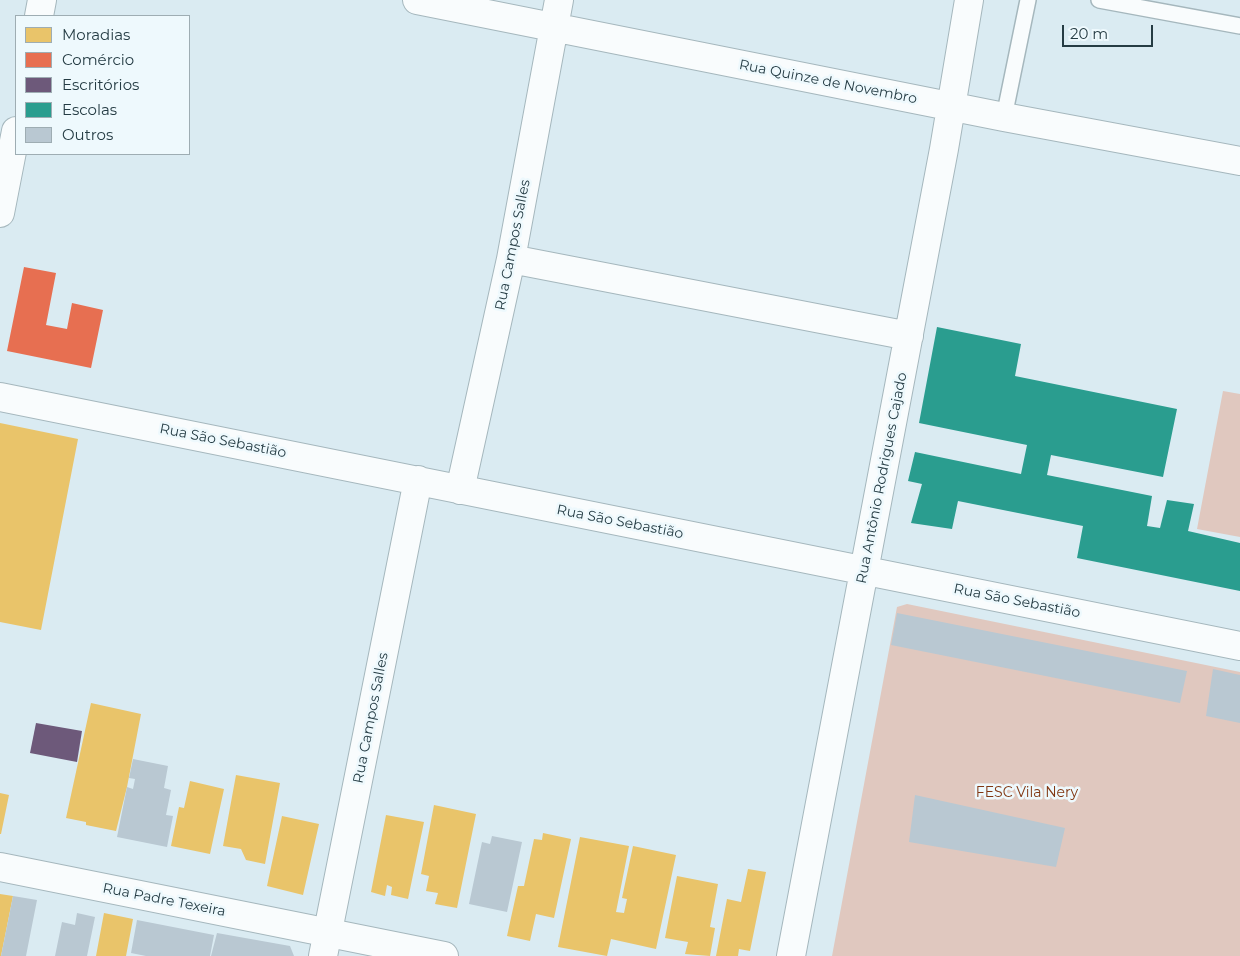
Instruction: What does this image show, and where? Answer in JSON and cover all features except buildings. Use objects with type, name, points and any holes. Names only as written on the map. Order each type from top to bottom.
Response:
[{"type":"street","points":[[39,15],[42,0]]},
{"type":"street","name":"Rua Quinze de Novembro","points":[[417,0],[952,107],[1240,161]]},
{"type":"street","name":"Rua Campos Salles","points":[[460,490],[511,259],[559,0]]},
{"type":"street","name":"Rua Antônio Rodrigues Cajado","points":[[791,956],[952,107],[969,0]]},
{"type":"street","points":[[0,213],[15,136]]},
{"type":"street","points":[[511,259],[909,336]]},
{"type":"street","name":"Rua São Sebastião","points":[[0,397],[1240,646]]},
{"type":"street","name":"Rua Campos Salles","points":[[326,945],[418,480]]},
{"type":"street","name":"Rua Padre Texeira","points":[[0,867],[326,945],[444,956]]},
{"type":"lane","points":[[1004,117],[1028,0]]},
{"type":"lane","points":[[1099,0],[1240,26]]},
{"type":"green space","points":[[1223,391],[1240,394],[1240,537],[1197,529]]},
{"type":"green space","name":"FESC Vila Nery","points":[[907,604],[1240,672],[1240,956],[832,956],[897,607]]}]
